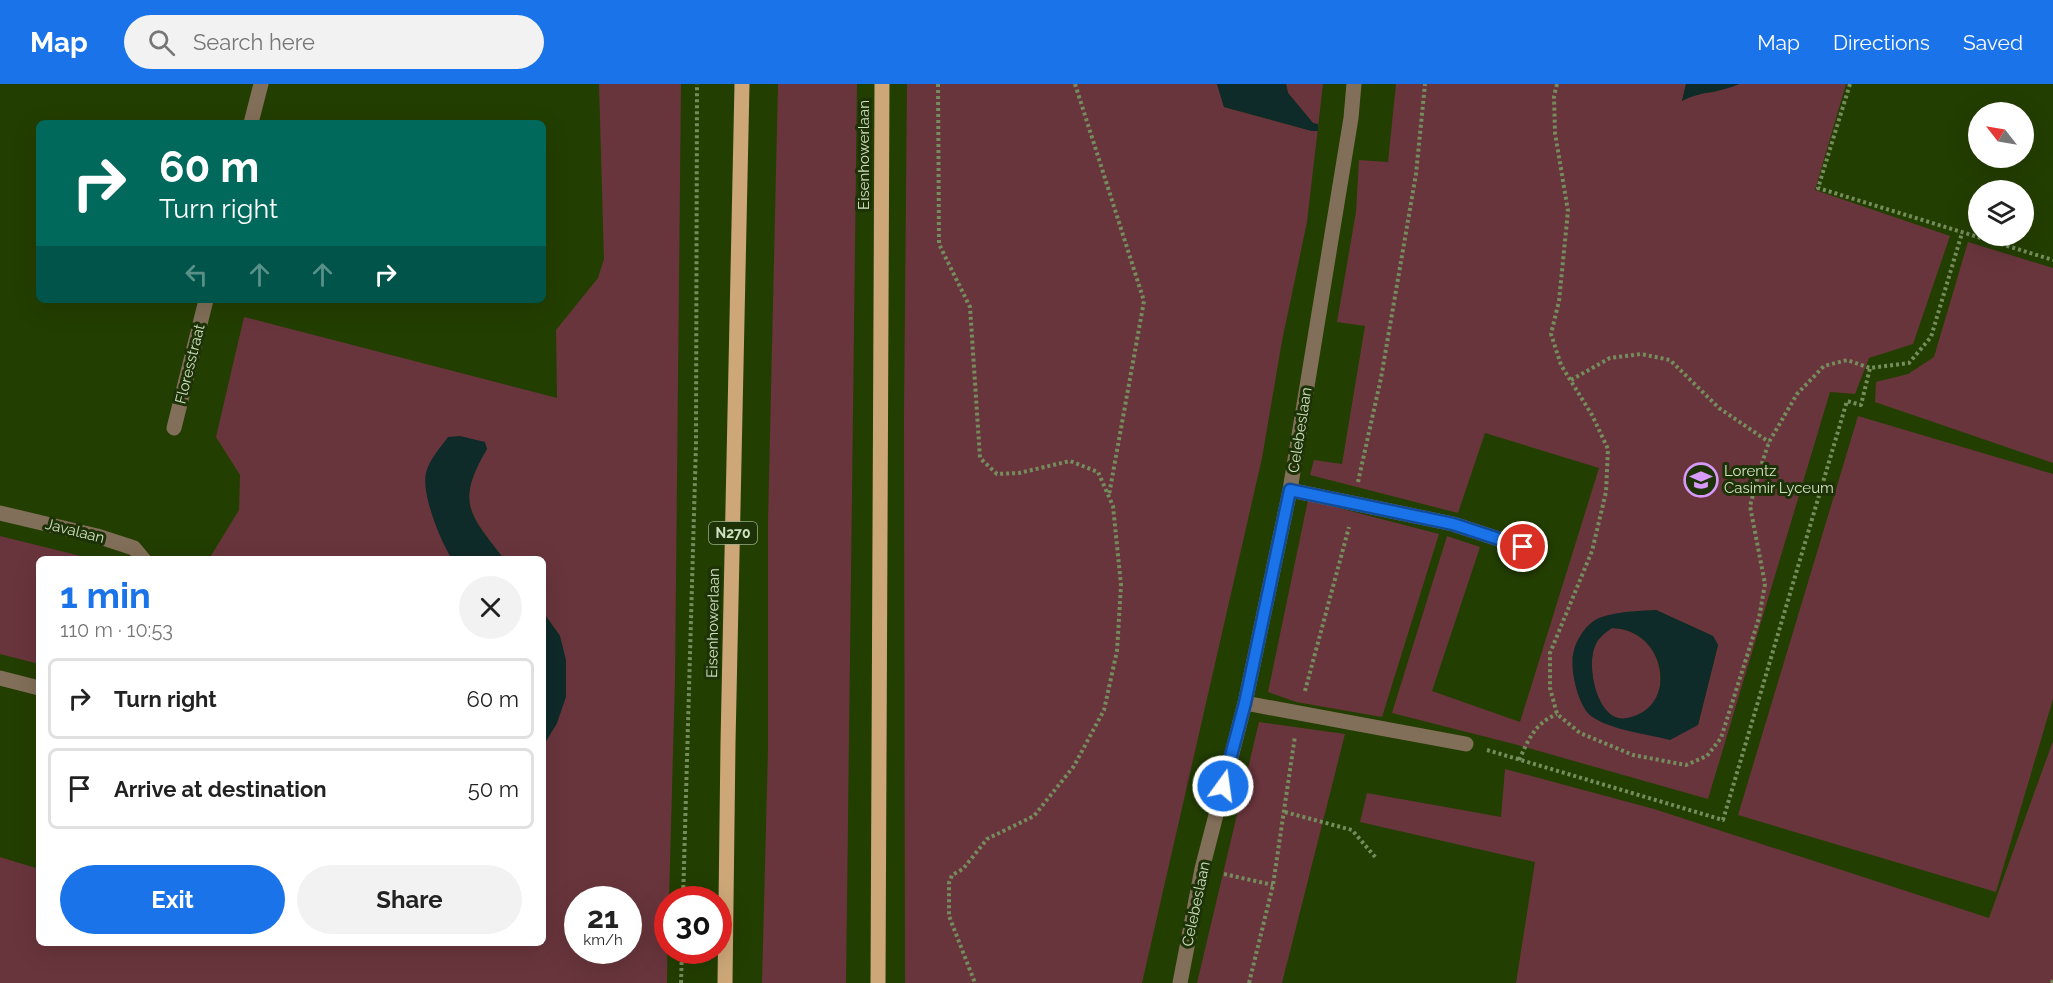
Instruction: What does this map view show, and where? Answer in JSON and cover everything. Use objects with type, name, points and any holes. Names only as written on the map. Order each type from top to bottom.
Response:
[{"type":"main road","name":"Eisenhowerlaan","points":[[725,983],[742,84]]},
{"type":"main road","name":"Eisenhowerlaan","points":[[878,983],[882,84]]},
{"type":"street","points":[[252,120],[261,84]]},
{"type":"street","name":"Celebeslaan","points":[[1180,983],[1202,870],[1245,703],[1290,490],[1351,118],[1354,84]]},
{"type":"street","name":"Floresstraat","points":[[174,428],[205,303]]},
{"type":"street","points":[[1290,490],[1453,524],[1523,547]]},
{"type":"street","name":"Javalaan","points":[[0,513],[97,536],[134,548],[141,556]]},
{"type":"street","points":[[0,678],[36,687]]},
{"type":"street","points":[[1245,703],[1466,744]]},
{"type":"path","name":"Eisenhowerlaan","points":[[683,886],[696,444],[697,84]]},
{"type":"path","points":[[938,84],[939,244],[970,307],[980,458],[997,474],[1019,473],[1070,461],[1098,472],[1113,506],[1121,585],[1117,651],[1104,710],[1074,766],[1034,816],[987,839],[963,869],[952,875],[949,883],[949,916],[975,983]]},
{"type":"path","points":[[1075,84],[1144,301],[1109,497]]},
{"type":"path","points":[[1250,983],[1273,885],[1299,712],[1348,531],[1381,378],[1414,185],[1425,84]]},
{"type":"path","points":[[1557,84],[1554,96],[1555,133],[1568,211],[1559,301],[1551,334],[1561,365],[1592,415],[1608,449],[1606,492],[1592,551],[1550,653],[1550,688],[1557,714],[1580,733],[1633,755],[1686,765],[1707,756],[1721,738],[1759,618],[1764,584],[1750,506],[1759,471],[1770,442],[1797,394],[1824,366],[1847,360],[1870,368],[1909,363],[1930,337],[1962,233]]},
{"type":"path","points":[[1850,84],[1818,188],[2053,260]]},
{"type":"path","points":[[1571,380],[1610,358],[1641,354],[1670,360],[1719,408],[1770,442]]},
{"type":"path","points":[[1466,744],[1722,820],[1847,401],[1861,405],[1870,368]]},
{"type":"path","points":[[1519,760],[1530,736],[1544,720],[1557,714]]},
{"type":"path","points":[[1285,812],[1352,830],[1376,858]]},
{"type":"path","points":[[1202,870],[1273,885]]},
{"type":"path","points":[[681,983],[682,964]]},
{"type":"path","points":[[2052,983],[2053,979]]},
{"type":"shaded area","points":[[599,84],[681,84],[675,679],[669,886],[654,886],[654,964],[667,964],[667,983],[0,983],[0,857],[36,868],[36,946],[546,946],[546,741],[557,723],[560,636],[546,616],[546,556],[502,556],[475,519],[469,495],[471,482],[487,449],[427,496],[436,524],[451,556],[211,556],[239,510],[240,475],[216,437],[244,317],[557,398],[556,330],[598,278],[604,259]]},
{"type":"shaded area","points":[[778,84],[857,84],[846,983],[762,983],[768,749],[768,522]]},
{"type":"shaded area","points":[[907,84],[1217,84],[1224,107],[1312,131],[1313,123],[1288,93],[1286,84],[1323,84],[1307,222],[1282,341],[1262,458],[1142,983],[905,983],[904,418]]},
{"type":"shaded area","points":[[1396,84],[1686,84],[1682,101],[1694,94],[1714,92],[1739,84],[1846,84],[1815,190],[1950,236],[1913,344],[1869,358],[1855,394],[1830,392],[1708,799],[1514,744],[1392,713],[1447,536],[1480,547],[1432,691],[1520,722],[1599,468],[1485,433],[1458,513],[1310,475],[1314,460],[1342,464],[1365,326],[1337,322],[1356,212],[1359,160],[1388,162]],"holes":[[[1656,610],[1713,636],[1718,645],[1698,725],[1609,725],[1572,657],[1597,619],[1625,612]]]},
{"type":"shaded area","points":[[1968,242],[1968,246],[1981,246],[2053,268],[2053,463],[1875,402],[1876,382],[1908,374],[1934,357]]},
{"type":"shaded area","points":[[1858,416],[2053,474],[2053,699],[1996,892],[1738,815]]},
{"type":"shaded area","points":[[1308,500],[1439,534],[1382,717],[1296,702],[1268,692]]},
{"type":"shaded area","points":[[0,536],[81,556],[36,556],[36,663],[0,654]]},
{"type":"shaded area","points":[[1612,628],[1632,632],[1646,642],[1656,657],[1660,673],[1659,689],[1653,703],[1642,714],[1625,719],[1615,717],[1607,711],[1595,689],[1593,677],[1593,653],[1596,644]]},
{"type":"shaded area","points":[[1259,722],[1345,734],[1282,983],[1197,983]]},
{"type":"shaded area","points":[[2053,741],[2053,983],[1516,983],[1535,862],[1360,822],[1367,793],[1501,817],[1505,769],[1654,809],[1989,918]]},
{"type":"water","points":[[1217,84],[1286,84],[1288,93],[1313,123],[1318,124],[1318,131],[1224,107]]},
{"type":"water","points":[[1686,84],[1739,84],[1682,101]]},
{"type":"water","points":[[460,436],[485,442],[487,449],[471,483],[470,507],[482,530],[502,556],[450,556],[443,541],[429,505],[425,482],[427,468],[448,437]]},
{"type":"water","points":[[1656,610],[1713,636],[1718,645],[1698,725],[1670,740],[1608,725],[1591,716],[1579,697],[1572,663],[1575,646],[1581,635],[1588,625],[1597,619],[1626,612]],"holes":[[[1612,628],[1631,632],[1645,641],[1655,654],[1660,670],[1660,685],[1655,700],[1644,711],[1627,718],[1617,717],[1608,712],[1596,691],[1593,678],[1593,653],[1599,639]]]},
{"type":"water","points":[[546,616],[560,636],[566,660],[566,697],[557,723],[546,741]]},
{"type":"place","name":"Lorentz Casimir Lyceum","points":[[1701,480]]},
{"type":"route","points":[[1223,786],[1245,703],[1290,490],[1453,524],[1523,547]]}]
